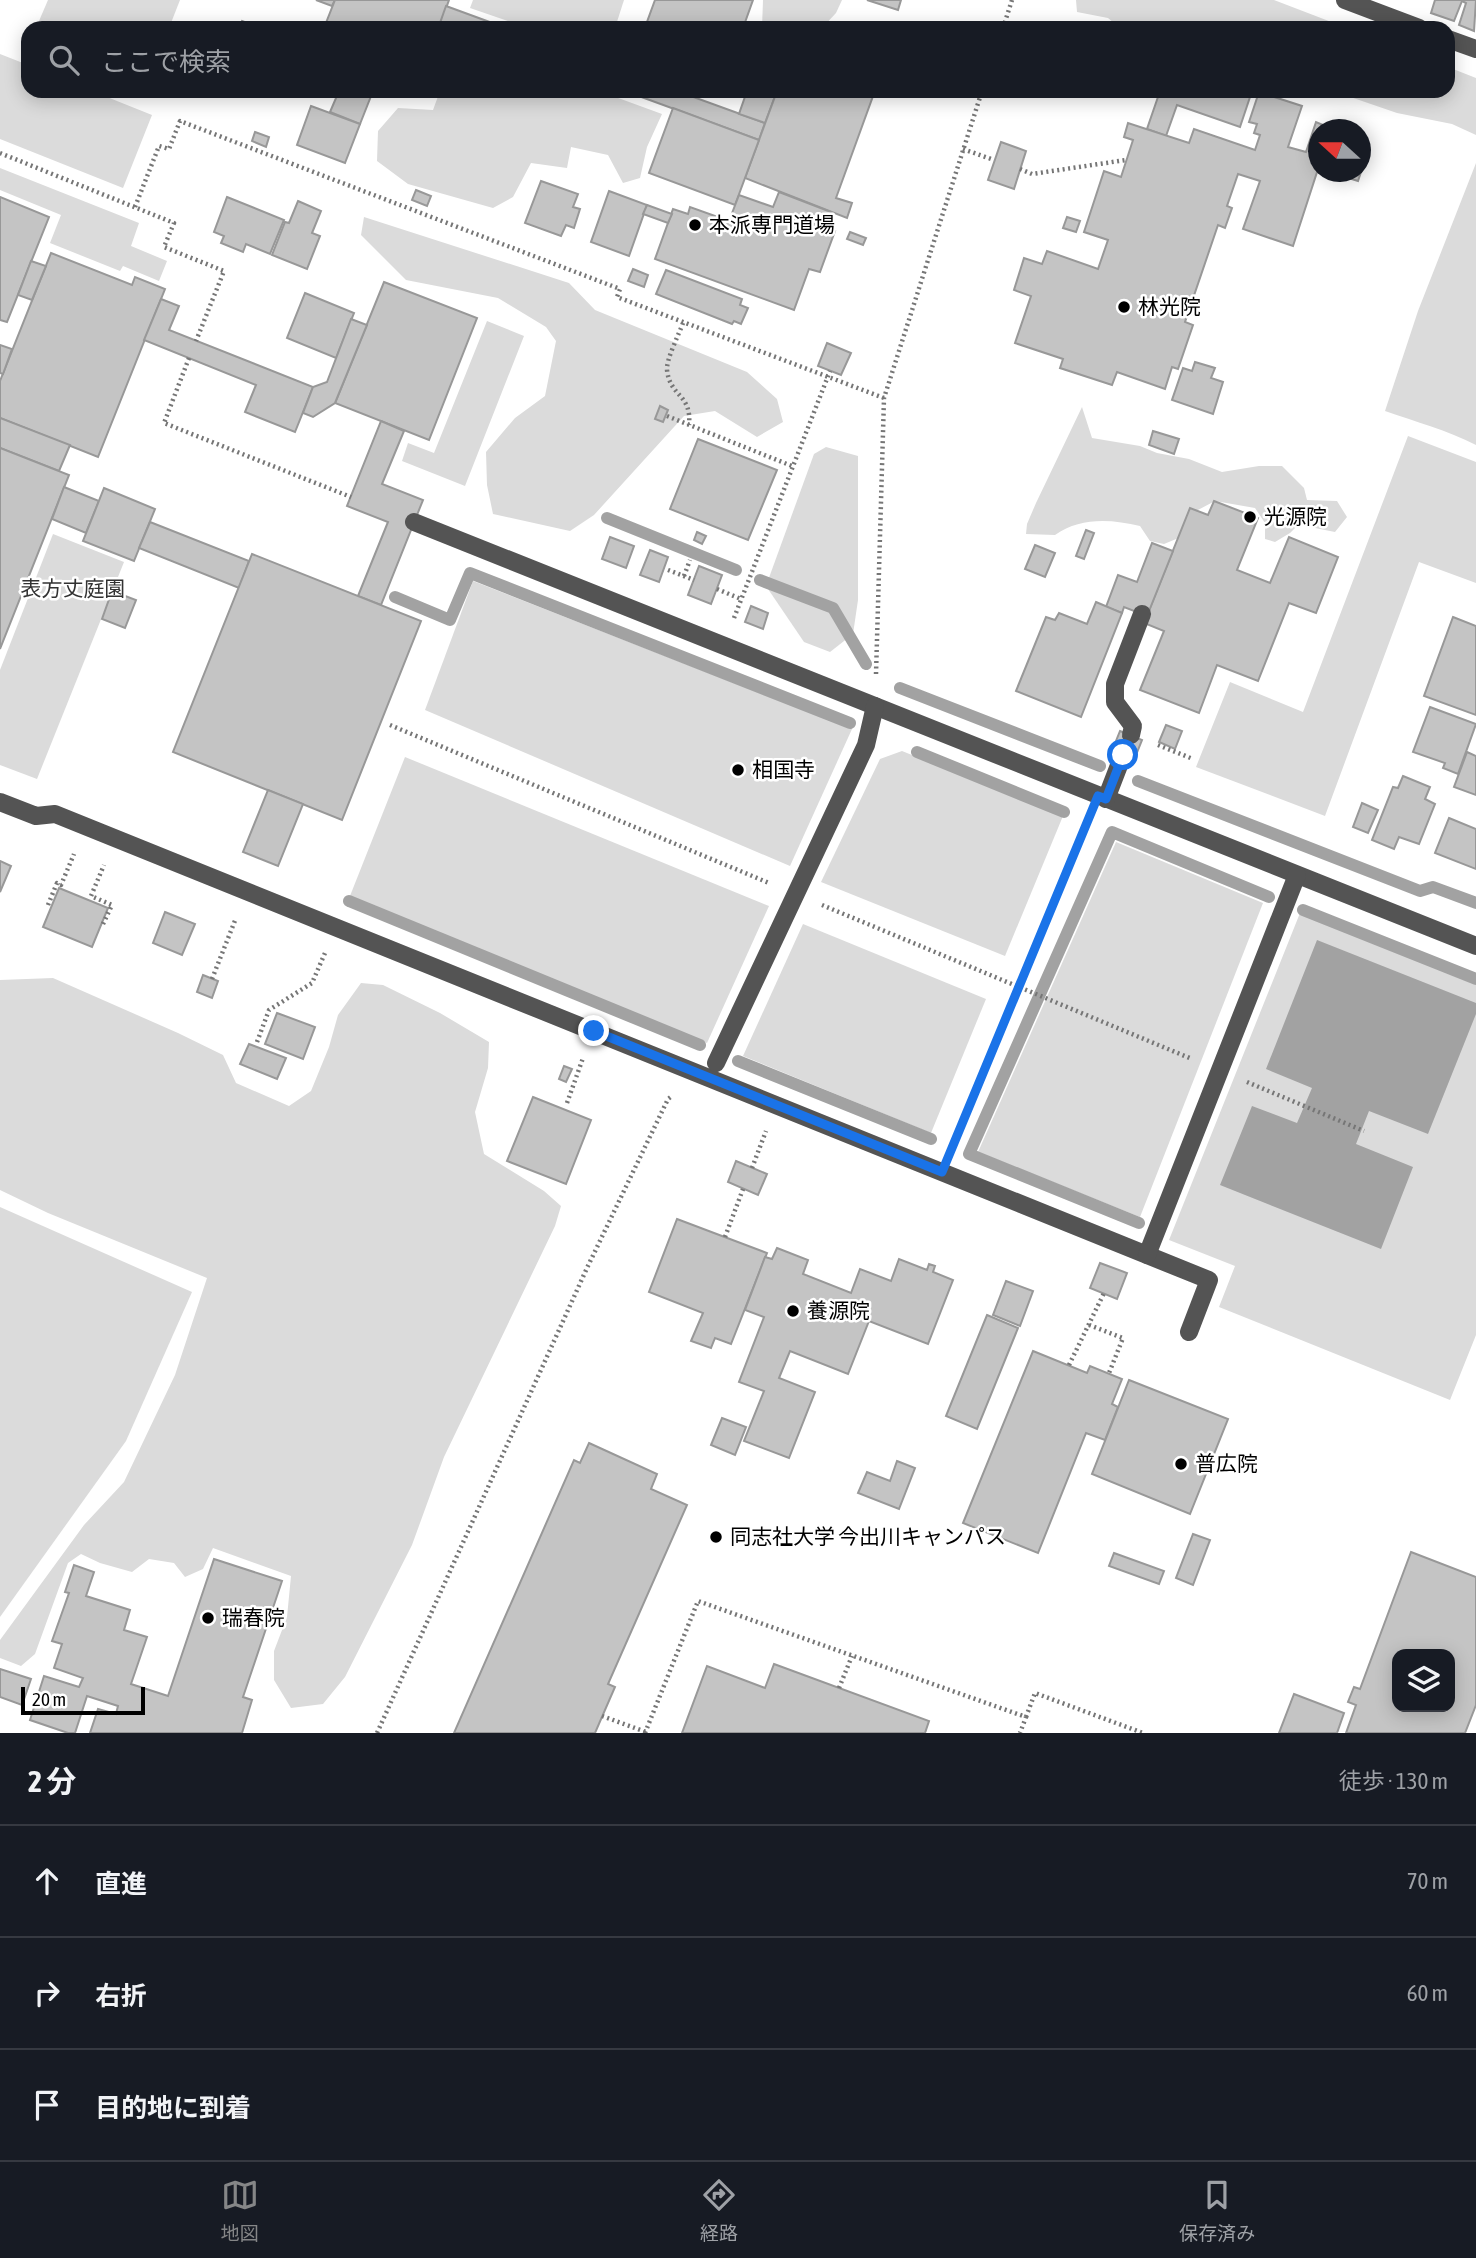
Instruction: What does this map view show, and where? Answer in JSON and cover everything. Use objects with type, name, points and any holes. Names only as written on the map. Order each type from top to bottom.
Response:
[{"type":"street","points":[[1345,0],[1400,21]]},
{"type":"street","points":[[1455,42],[1476,49]]},
{"type":"street","points":[[414,522],[1476,946]]},
{"type":"street","points":[[1131,736],[1133,726],[1115,702],[1115,684],[1142,614]]},
{"type":"street","points":[[716,1063],[866,745],[875,706]]},
{"type":"street","points":[[1102,797],[1123,755]]},
{"type":"street","points":[[0,802],[36,817],[55,814],[1209,1280],[1189,1332]]},
{"type":"street","points":[[1147,1255],[1297,875]]},
{"type":"path","points":[[1005,21],[1012,0]]},
{"type":"path","points":[[875,706],[884,398],[980,98]]},
{"type":"path","points":[[135,207],[159,146],[169,149],[180,121],[620,289],[617,297],[884,398]]},
{"type":"path","points":[[963,149],[994,160]]},
{"type":"path","points":[[0,153],[174,223],[164,247],[224,271],[196,341]]},
{"type":"path","points":[[1020,169],[1032,174],[1126,160]]},
{"type":"path","points":[[682,323],[667,370],[672,385],[689,407],[688,425]]},
{"type":"path","points":[[189,358],[164,423],[351,497]]},
{"type":"path","points":[[723,646],[830,371]]},
{"type":"path","points":[[667,416],[792,466]]},
{"type":"path","points":[[684,576],[690,560]]},
{"type":"path","points":[[668,570],[694,580]]},
{"type":"path","points":[[717,589],[741,599]]},
{"type":"path","points":[[390,725],[1186,1058]]},
{"type":"path","points":[[942,1172],[1018,987],[1102,797]]},
{"type":"path","points":[[48,905],[57,883],[61,885],[85,826]]},
{"type":"path","points":[[212,979],[247,891]]},
{"type":"path","points":[[91,896],[112,905],[103,924]]},
{"type":"path","points":[[257,1042],[269,1010],[312,983],[336,927]]},
{"type":"path","points":[[566,1103],[594,1031]]},
{"type":"path","points":[[1220,1071],[1364,1130]]},
{"type":"path","points":[[377,1733],[587,1268],[668,1099]]},
{"type":"path","points":[[724,1237],[743,1189]]},
{"type":"path","points":[[1069,1365],[1104,1293]]},
{"type":"path","points":[[1089,1325],[1123,1338],[1109,1373]]},
{"type":"path","points":[[602,1716],[645,1733],[698,1601],[1026,1717]]},
{"type":"path","points":[[839,1688],[852,1656]]},
{"type":"path","points":[[1020,1733],[1035,1693],[1143,1733]]},
{"type":"green space","points":[[48,0],[180,0],[172,21],[39,21]]},
{"type":"green space","points":[[473,0],[624,0],[617,21],[508,21],[470,8]]},
{"type":"green space","points":[[763,0],[842,0],[829,21],[762,21]]},
{"type":"green space","points":[[1076,0],[1274,0],[1329,21],[1112,21],[1077,12]]},
{"type":"green space","points":[[0,54],[21,62],[21,98],[110,98],[152,115],[123,188],[0,139]]},
{"type":"green space","points":[[1455,70],[1476,78],[1476,135],[1452,124],[1397,113],[1353,98],[1455,98]]},
{"type":"green space","points":[[437,98],[618,98],[662,114],[647,147],[640,178],[623,183],[608,155],[571,147],[567,168],[531,163],[513,197],[493,208],[408,184],[377,161],[378,131],[398,108],[433,110]]},
{"type":"green space","points":[[1476,163],[1476,445],[1385,411],[1418,311]]},
{"type":"green space","points":[[0,168],[139,223],[131,246],[167,261],[159,281],[123,266],[120,271],[50,243],[61,215],[0,190]]},
{"type":"green space","points":[[364,217],[569,283],[595,310],[747,372],[777,399],[783,422],[757,437],[715,411],[684,416],[594,515],[570,531],[493,514],[487,485],[486,452],[515,418],[545,396],[556,341],[546,327],[498,298],[406,280],[361,235]]},
{"type":"green space","points":[[487,321],[524,336],[465,486],[402,461],[408,443],[434,453]]},
{"type":"green space","points":[[1082,407],[1092,438],[1140,446],[1157,453],[1189,459],[1222,472],[1259,466],[1282,466],[1304,488],[1307,500],[1337,501],[1347,517],[1335,532],[1315,528],[1305,518],[1290,533],[1275,542],[1265,539],[1265,523],[1255,508],[1215,501],[1196,511],[1181,537],[1164,544],[1150,541],[1140,526],[1107,521],[1085,522],[1055,535],[1026,534],[1027,524],[1036,503]]},
{"type":"green space","points":[[1408,436],[1476,462],[1476,583],[1419,562],[1325,816],[1196,767],[1230,682],[1303,712]]},
{"type":"green space","points":[[826,447],[858,456],[858,600],[853,634],[830,652],[804,642],[766,586],[814,454]]},
{"type":"green space","name":"表方丈庭園","points":[[53,534],[124,562],[37,779],[0,765],[0,670]]},
{"type":"green space","points":[[473,581],[852,729],[790,866],[425,710]]},
{"type":"green space","points":[[902,751],[1063,816],[1005,956],[821,882],[880,759]]},
{"type":"green space","points":[[405,757],[769,906],[707,1043],[350,896]]},
{"type":"green space","points":[[1116,842],[1263,903],[1140,1217],[978,1152]]},
{"type":"green space","points":[[1300,913],[1476,984],[1476,1335],[1450,1400],[1219,1307],[1235,1266],[1169,1240]]},
{"type":"green space","points":[[803,924],[986,999],[931,1133],[743,1056]]},
{"type":"green space","points":[[53,978],[223,1055],[236,1083],[289,1106],[311,1091],[329,1047],[338,1015],[361,983],[383,985],[440,1013],[489,1042],[488,1068],[475,1112],[484,1154],[544,1191],[561,1206],[555,1226],[444,1457],[412,1545],[345,1677],[323,1704],[291,1708],[274,1680],[274,1651],[287,1617],[291,1576],[213,1548],[203,1569],[185,1577],[174,1563],[149,1559],[132,1572],[100,1563],[81,1554],[68,1563],[35,1654],[21,1666],[0,1658],[0,1640],[84,1525],[124,1482],[175,1375],[207,1278],[48,1213],[0,1190],[0,980]]},
{"type":"green space","points":[[0,1207],[192,1292],[126,1441],[0,1617]]},
{"type":"shaded area","points":[[1317,940],[1476,1003],[1476,1014],[1428,1134],[1369,1111],[1356,1144],[1413,1167],[1381,1249],[1220,1185],[1252,1106],[1297,1123],[1312,1088],[1266,1069]]},
{"type":"building","points":[[316,0],[335,0],[332,6]]},
{"type":"building","points":[[335,0],[449,0],[442,21],[327,21]]},
{"type":"building","points":[[655,0],[753,0],[746,21],[647,21]]},
{"type":"building","points":[[867,0],[901,0],[898,10]]},
{"type":"building","points":[[1435,0],[1476,0],[1474,31],[1459,25],[1466,3],[1462,1],[1454,21],[1431,13]]},
{"type":"building","points":[[446,6],[487,21],[441,21]]},
{"type":"building","points":[[336,98],[370,98],[360,124],[330,112]]},
{"type":"building","points":[[644,98],[696,98],[765,123],[759,140]]},
{"type":"building","points":[[745,98],[774,98],[765,123],[739,114]]},
{"type":"building","points":[[774,98],[872,98],[836,198],[852,203],[847,218],[745,178]]},
{"type":"building","points":[[1158,98],[1250,98],[1240,127],[1177,105],[1166,136],[1147,129]]},
{"type":"building","points":[[1257,98],[1277,98],[1302,106],[1288,147],[1306,152],[1308,146],[1308,182],[1314,182],[1293,246],[1243,229],[1260,181],[1238,174],[1227,206],[1232,208],[1225,228],[1218,225],[1185,322],[1193,325],[1178,369],[1172,367],[1165,389],[1117,372],[1112,385],[1060,368],[1063,359],[1015,343],[1031,296],[1014,290],[1024,258],[1042,264],[1047,251],[1098,269],[1108,240],[1084,232],[1104,171],[1121,177],[1133,140],[1124,137],[1128,123],[1189,143],[1194,129],[1255,150],[1260,135],[1254,133],[1257,124],[1249,122]]},
{"type":"building","points":[[311,106],[360,124],[345,163],[297,145]]},
{"type":"building","points":[[673,108],[759,140],[735,205],[649,173]]},
{"type":"building","points":[[255,132],[269,137],[266,147],[252,141]]},
{"type":"building","points":[[1001,142],[1026,151],[1014,189],[988,180]]},
{"type":"building","points":[[541,181],[578,194],[573,207],[580,209],[574,228],[566,225],[561,236],[525,223]]},
{"type":"building","points":[[416,190],[431,196],[427,206],[412,200]]},
{"type":"building","points":[[609,191],[647,205],[629,256],[591,242]]},
{"type":"building","points":[[779,192],[831,212],[824,227],[835,231],[820,272],[809,269],[794,310],[655,259],[673,209],[688,214],[690,207],[729,221],[739,195],[773,207]]},
{"type":"building","points":[[0,197],[49,217],[7,322],[0,320]]},
{"type":"building","points":[[227,197],[284,220],[270,254],[246,244],[243,252],[221,243],[224,236],[214,232]]},
{"type":"building","points":[[298,201],[321,211],[312,233],[320,236],[307,269],[272,255],[285,222],[289,223]]},
{"type":"building","points":[[647,205],[672,214],[668,223],[643,214]]},
{"type":"building","points":[[1067,217],[1080,221],[1076,232],[1063,228]]},
{"type":"building","points":[[850,232],[866,238],[863,245],[847,239]]},
{"type":"building","points":[[51,253],[132,285],[135,277],[165,289],[98,457],[0,418],[0,381]]},
{"type":"building","points":[[31,261],[46,266],[32,300],[18,295]]},
{"type":"building","points":[[633,269],[648,275],[644,287],[628,281]]},
{"type":"building","points":[[666,270],[742,299],[740,305],[748,308],[741,324],[734,321],[732,324],[656,294]]},
{"type":"building","points":[[384,282],[477,318],[429,440],[335,403]]},
{"type":"building","points":[[305,293],[354,313],[336,358],[287,338]]},
{"type":"building","points":[[161,299],[179,306],[169,330],[313,387],[295,432],[245,412],[256,385],[144,340]]},
{"type":"building","points":[[351,319],[367,325],[335,403],[313,417],[303,413],[313,387],[327,382]]},
{"type":"building","points":[[827,343],[851,353],[841,375],[818,366]]},
{"type":"building","points":[[0,345],[12,349],[3,374],[0,373]]},
{"type":"building","points":[[1195,362],[1215,368],[1211,378],[1223,382],[1213,414],[1172,400],[1183,368],[1192,371]]},
{"type":"building","points":[[660,406],[668,410],[663,422],[655,419]]},
{"type":"building","points":[[0,418],[70,445],[59,471],[0,448]]},
{"type":"building","points":[[381,421],[404,431],[382,484],[423,500],[381,605],[358,596],[388,522],[347,506]]},
{"type":"building","points":[[1153,431],[1179,439],[1174,454],[1149,445]]},
{"type":"building","points":[[698,439],[777,470],[748,540],[670,509]]},
{"type":"building","points":[[0,448],[69,475],[0,649]]},
{"type":"building","points":[[64,487],[99,501],[86,533],[52,519]]},
{"type":"building","points":[[104,488],[155,509],[134,561],[83,541]]},
{"type":"building","points":[[1214,501],[1258,518],[1237,570],[1270,583],[1289,537],[1338,557],[1316,613],[1289,603],[1258,681],[1217,665],[1199,713],[1140,690],[1164,631],[1144,623],[1190,508],[1208,515]]},
{"type":"building","points":[[150,522],[249,561],[239,588],[139,548]]},
{"type":"building","points":[[1086,530],[1094,533],[1084,559],[1076,556]]},
{"type":"building","points":[[697,532],[706,536],[702,544],[694,540]]},
{"type":"building","points":[[610,537],[634,546],[626,568],[602,559]]},
{"type":"building","points":[[1152,543],[1173,551],[1147,616],[1124,607],[1122,613],[1106,607],[1118,575],[1137,582]]},
{"type":"building","points":[[1035,545],[1055,553],[1045,577],[1025,569]]},
{"type":"building","points":[[650,550],[668,557],[659,582],[640,575]]},
{"type":"building","points":[[252,554],[421,621],[342,820],[173,752]]},
{"type":"building","points":[[699,566],[722,575],[711,604],[688,595]]},
{"type":"building","points":[[112,591],[136,600],[125,628],[102,619]]},
{"type":"building","points":[[1096,602],[1122,613],[1081,717],[1016,691],[1046,617],[1055,620],[1059,613],[1087,624]]},
{"type":"building","points":[[751,606],[768,613],[763,629],[745,622]]},
{"type":"building","points":[[1453,617],[1476,626],[1476,715],[1424,696]]},
{"type":"building","points":[[1430,707],[1476,724],[1458,774],[1443,768],[1445,763],[1413,752]]},
{"type":"building","points":[[1166,725],[1182,731],[1175,749],[1159,742]]},
{"type":"building","points":[[1120,731],[1142,740],[1134,760],[1112,751]]},
{"type":"building","points":[[1467,752],[1476,756],[1476,795],[1454,787]]},
{"type":"building","points":[[1403,776],[1430,787],[1425,799],[1435,804],[1419,844],[1399,837],[1394,849],[1372,840],[1393,787],[1398,788]]},
{"type":"building","points":[[268,790],[303,804],[278,866],[243,852]]},
{"type":"building","points":[[1362,803],[1378,810],[1368,833],[1353,827]]},
{"type":"building","points":[[1449,818],[1476,829],[1476,869],[1435,853]]},
{"type":"building","points":[[0,861],[11,866],[0,892]]},
{"type":"building","points":[[59,888],[108,908],[92,947],[43,927]]},
{"type":"building","points":[[165,912],[195,924],[182,955],[153,943]]},
{"type":"building","points":[[203,975],[218,981],[212,998],[197,992]]},
{"type":"building","points":[[277,1013],[315,1027],[303,1059],[265,1044]]},
{"type":"building","points":[[249,1044],[286,1058],[277,1079],[240,1064]]},
{"type":"building","points":[[564,1066],[572,1069],[566,1082],[559,1079]]},
{"type":"building","points":[[533,1097],[591,1120],[566,1184],[507,1161]]},
{"type":"building","points":[[736,1161],[767,1174],[758,1195],[728,1182]]},
{"type":"building","points":[[677,1219],[767,1253],[731,1344],[715,1338],[711,1348],[691,1341],[703,1313],[649,1292]]},
{"type":"building","points":[[777,1248],[808,1260],[803,1274],[851,1293],[860,1269],[891,1281],[899,1259],[927,1270],[929,1264],[935,1266],[933,1272],[953,1280],[928,1344],[869,1321],[848,1374],[790,1351],[779,1378],[815,1392],[789,1458],[744,1441],[764,1391],[739,1382],[764,1317],[745,1310],[765,1257],[772,1259]]},
{"type":"building","points":[[1100,1263],[1127,1273],[1117,1299],[1090,1288]]},
{"type":"building","points":[[1006,1281],[1033,1291],[1020,1326],[993,1315]]},
{"type":"building","points":[[987,1315],[1018,1328],[977,1429],[946,1416]]},
{"type":"building","points":[[1033,1351],[1087,1373],[1090,1366],[1122,1379],[1112,1404],[1118,1407],[1105,1440],[1086,1433],[1038,1553],[963,1523]]},
{"type":"building","points":[[1129,1380],[1228,1419],[1190,1514],[1092,1474]]},
{"type":"building","points":[[722,1418],[746,1427],[735,1455],[711,1445]]},
{"type":"building","points":[[589,1443],[657,1474],[651,1489],[687,1505],[608,1684],[615,1687],[595,1733],[454,1733],[574,1460],[580,1463]]},
{"type":"building","points":[[897,1461],[915,1468],[899,1509],[858,1493],[867,1472],[890,1481]]},
{"type":"building","points":[[1193,1534],[1210,1540],[1193,1585],[1176,1578]]},
{"type":"building","points":[[1411,1552],[1476,1577],[1476,1705],[1465,1733],[1346,1733],[1356,1705],[1348,1702],[1354,1687],[1360,1689]]},
{"type":"building","points":[[1114,1553],[1164,1571],[1159,1584],[1109,1566]]},
{"type":"building","points":[[214,1559],[282,1581],[243,1697],[252,1700],[242,1733],[90,1733],[98,1709],[116,1714],[118,1706],[87,1696],[75,1733],[30,1720],[44,1676],[79,1687],[83,1678],[54,1668],[62,1644],[52,1641],[69,1593],[65,1592],[74,1565],[94,1572],[86,1596],[130,1610],[124,1630],[147,1637],[131,1684],[168,1696]]},
{"type":"building","points":[[774,1664],[929,1721],[925,1733],[682,1733],[707,1666],[765,1688]]},
{"type":"building","points":[[0,1669],[31,1679],[22,1705],[0,1697]]},
{"type":"building","points":[[1294,1694],[1344,1713],[1337,1733],[1279,1733]]},
{"type":"waterway","points":[[607,518],[736,570]]},
{"type":"waterway","points":[[395,597],[450,620],[470,573],[850,723]]},
{"type":"waterway","points":[[760,580],[833,608],[866,664]]},
{"type":"waterway","points":[[900,688],[1100,766]]},
{"type":"waterway","points":[[917,752],[1064,812]]},
{"type":"waterway","points":[[1138,781],[1420,891],[1433,887],[1476,903]]},
{"type":"waterway","points":[[1139,1223],[969,1154],[1112,832],[1269,897]]},
{"type":"waterway","points":[[349,901],[700,1045]]},
{"type":"waterway","points":[[1303,910],[1476,979]]},
{"type":"waterway","points":[[738,1061],[931,1139]]},
{"type":"place","name":"本派専門道場","points":[[695,225]]},
{"type":"place","name":"林光院","points":[[1124,307]]},
{"type":"place","name":"光源院","points":[[1250,517]]},
{"type":"place","name":"相国寺","points":[[738,770]]},
{"type":"place","name":"養源院","points":[[793,1311]]},
{"type":"place","name":"普広院","points":[[1181,1464]]},
{"type":"place","name":"同志社大学 今出川キャンパス","points":[[716,1537]]},
{"type":"place","name":"瑞春院","points":[[208,1618]]},
{"type":"route","points":[[594,1031],[942,1172],[1098,796],[1106,799],[1123,755]]}]
